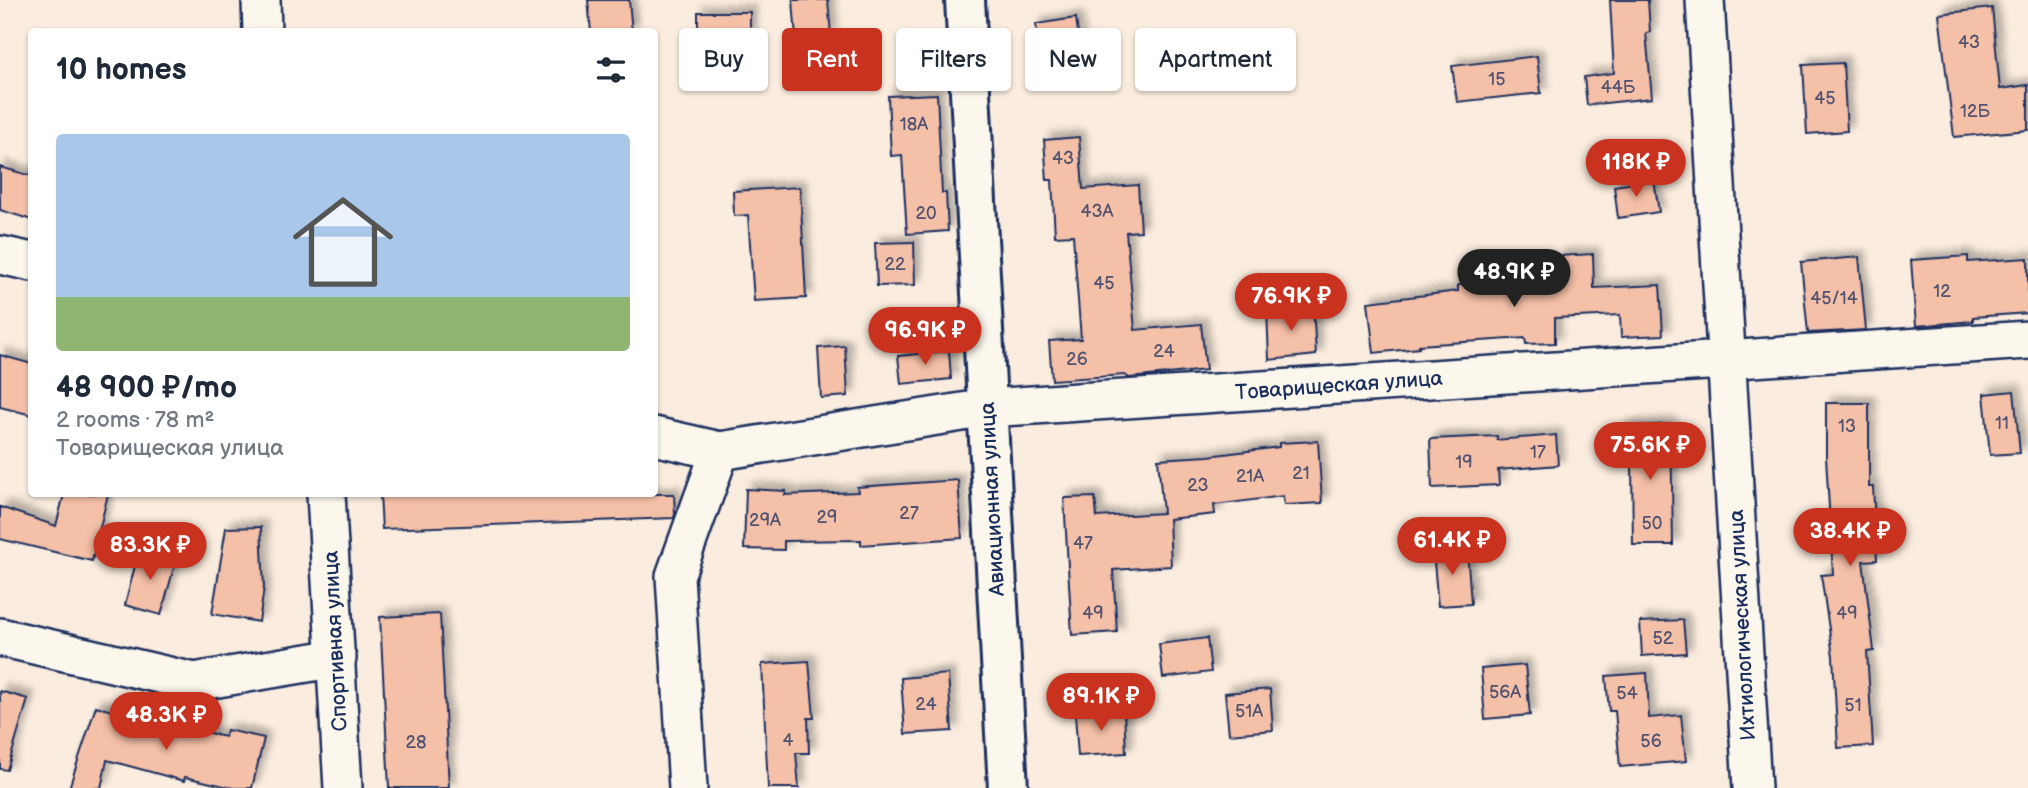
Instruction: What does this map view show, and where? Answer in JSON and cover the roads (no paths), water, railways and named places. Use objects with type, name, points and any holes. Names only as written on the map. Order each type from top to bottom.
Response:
[{"type":"main road","name":"Авиационная улица","points":[[965,0],[1009,788]]},
{"type":"street","points":[[261,0],[262,28]]},
{"type":"street","name":"Ихтиологическая улица","points":[[1705,0],[1752,788]]},
{"type":"street","points":[[0,255],[28,261]]},
{"type":"street","name":"Товарищеская улица","points":[[658,437],[720,451],[987,408],[2028,340]]},
{"type":"street","points":[[688,788],[675,576],[720,451]]},
{"type":"street","name":"Спортивная улица","points":[[326,497],[337,657],[342,788]]},
{"type":"street","points":[[0,637],[194,682],[337,657]]}]
